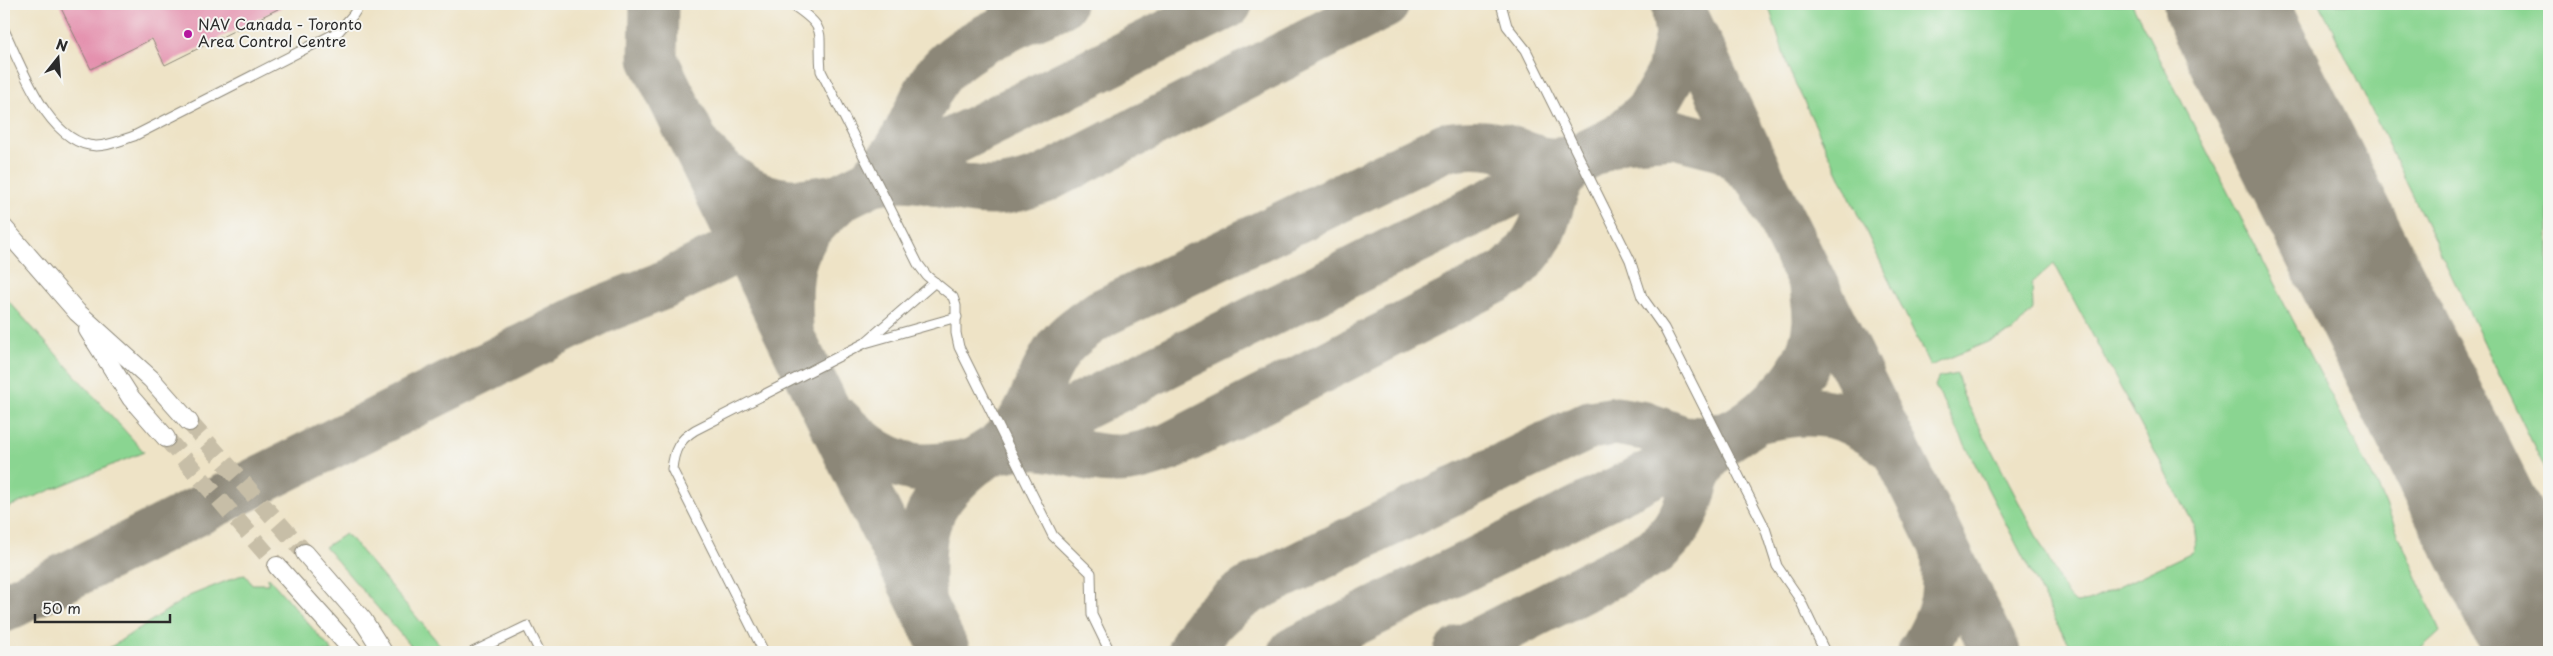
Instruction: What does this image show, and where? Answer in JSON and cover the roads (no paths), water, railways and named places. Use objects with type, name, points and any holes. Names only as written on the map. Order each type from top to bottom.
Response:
[{"type":"street","points":[[4,228],[77,312],[151,379],[189,422]]},
{"type":"street","points":[[77,312],[131,398],[166,438]]},
{"type":"street","points":[[305,553],[364,620],[383,652]]},
{"type":"street","points":[[277,566],[354,652]]},
{"type":"lane","points":[[4,30],[48,116],[66,135],[79,142],[96,146],[113,144],[134,136],[338,32],[360,4]]},
{"type":"lane","points":[[791,4],[813,18],[818,25],[821,38],[820,71],[918,264],[927,276],[953,297],[957,317],[959,347],[1053,536],[1091,573],[1092,615],[1110,652]]},
{"type":"lane","points":[[1501,4],[1507,26],[1526,50],[1630,260],[1642,297],[1664,328],[1765,528],[1777,566],[1798,598],[1825,652]]},
{"type":"lane","points":[[865,343],[935,282]]},
{"type":"lane","points":[[764,652],[672,469],[676,448],[683,437],[695,430],[865,343],[957,317]]},
{"type":"lane","points":[[473,652],[527,626],[540,652]]},
{"type":"tunnel","points":[[189,422],[305,553]]},
{"type":"tunnel","points":[[166,438],[277,566]]},
{"type":"place","name":"NAV Canada - Toronto Area Control Centre","points":[[188,34]]}]
